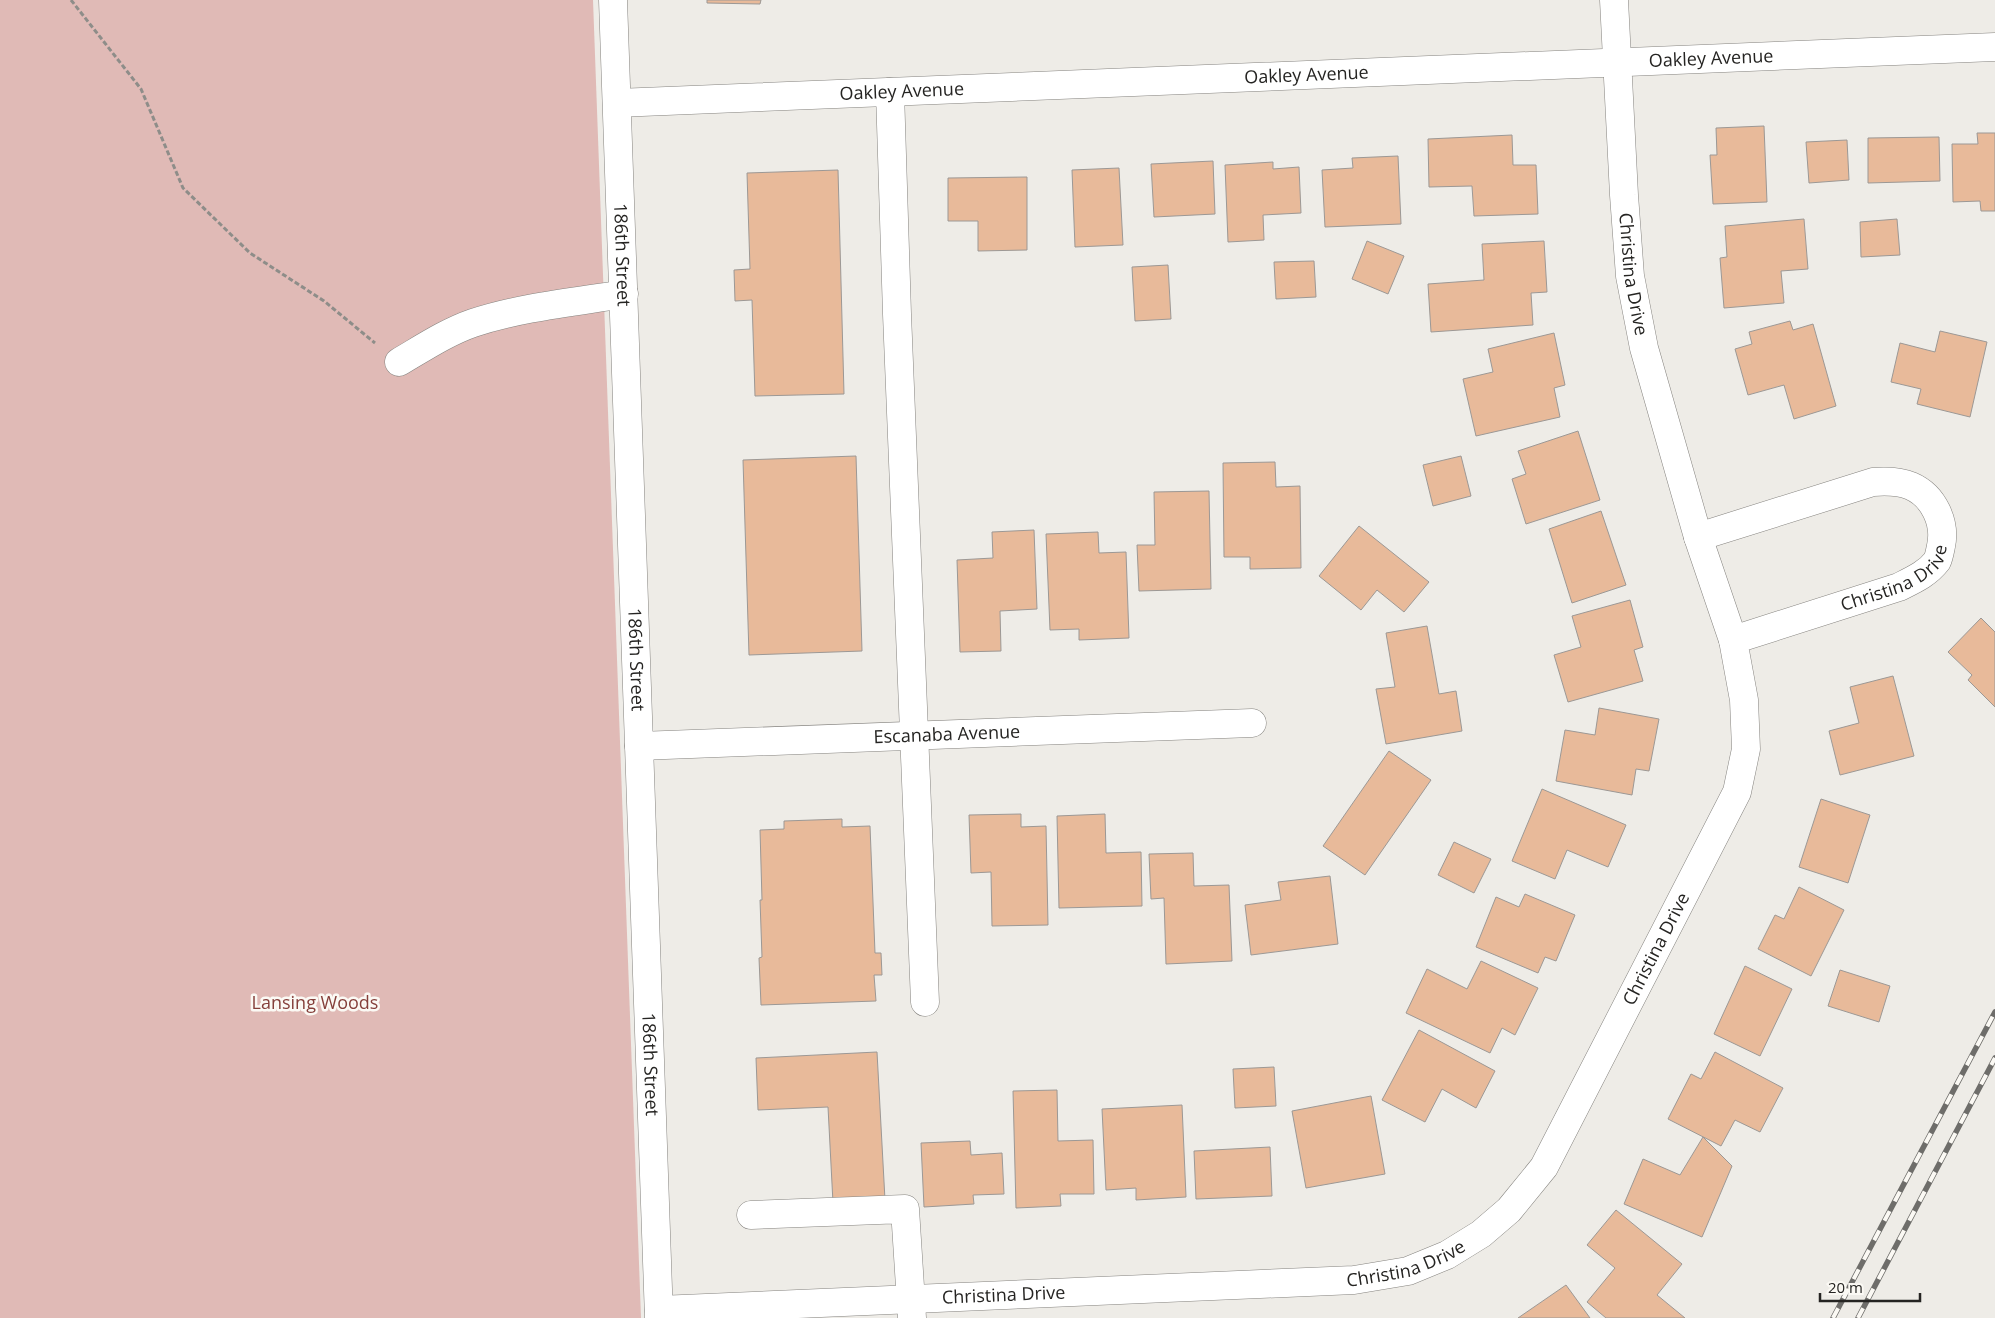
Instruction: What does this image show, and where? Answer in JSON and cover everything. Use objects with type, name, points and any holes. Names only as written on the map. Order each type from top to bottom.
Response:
[{"type":"street","name":"186th Street","points":[[613,0],[659,1314]]},
{"type":"street","name":"Christina Drive","points":[[659,1314],[911,1308],[1354,1280],[1408,1271],[1447,1254],[1481,1234],[1509,1210],[1544,1168],[1736,792],[1746,749],[1744,700],[1733,640],[1698,538],[1644,348],[1630,276],[1616,64],[1614,0]]},
{"type":"street","name":"Oakley Avenue","points":[[617,103],[1616,64],[1995,47]]},
{"type":"street","points":[[890,92],[896,314],[925,1002]]},
{"type":"street","points":[[399,362],[436,340],[473,323],[551,305],[624,294]]},
{"type":"street","name":"Christina Drive","points":[[1698,538],[1873,482],[1892,481],[1912,486],[1928,499],[1940,516],[1943,536],[1938,560],[1922,576],[1899,587],[1733,640]]},
{"type":"street","name":"Escanaba Avenue","points":[[640,746],[1252,723]]},
{"type":"street","points":[[751,1215],[905,1209],[911,1308]]},
{"type":"path","points":[[71,0],[141,89],[183,188],[250,253],[324,302],[399,362]]},
{"type":"green space","name":"Lansing Woods","points":[[0,0],[593,0],[641,1318],[0,1318]]},
{"type":"building","points":[[707,0],[761,0],[760,4],[707,3]]},
{"type":"building","points":[[1764,126],[1767,202],[1713,204],[1710,155],[1717,155],[1716,128]]},
{"type":"building","points":[[1977,133],[1995,133],[1995,211],[1981,211],[1980,201],[1953,202],[1952,144],[1978,144]]},
{"type":"building","points":[[1512,135],[1513,165],[1536,165],[1538,214],[1474,216],[1472,186],[1429,187],[1428,139]]},
{"type":"building","points":[[1939,137],[1940,181],[1868,183],[1868,138]]},
{"type":"building","points":[[1847,140],[1849,180],[1809,183],[1806,142]]},
{"type":"building","points":[[1398,156],[1401,224],[1325,227],[1322,170],[1353,168],[1352,158]]},
{"type":"building","points":[[1213,161],[1215,214],[1154,217],[1151,164]]},
{"type":"building","points":[[1273,162],[1273,169],[1299,167],[1301,213],[1263,215],[1264,240],[1228,242],[1225,165]]},
{"type":"building","points":[[1119,168],[1123,245],[1075,247],[1072,170]]},
{"type":"building","points":[[838,170],[844,394],[755,396],[752,300],[735,301],[734,270],[750,269],[747,173]]},
{"type":"building","points":[[1027,177],[1027,250],[978,251],[978,221],[948,221],[948,178]]},
{"type":"building","points":[[1804,219],[1808,269],[1781,271],[1784,303],[1724,308],[1720,258],[1727,257],[1725,226]]},
{"type":"building","points":[[1897,219],[1900,255],[1861,257],[1860,222]]},
{"type":"building","points":[[1367,241],[1404,256],[1388,294],[1352,279]]},
{"type":"building","points":[[1544,241],[1547,292],[1531,293],[1533,325],[1431,332],[1428,284],[1484,280],[1482,244]]},
{"type":"building","points":[[1314,261],[1316,297],[1276,299],[1274,262]]},
{"type":"building","points":[[1168,265],[1171,319],[1135,321],[1132,267]]},
{"type":"building","points":[[1790,321],[1793,330],[1813,324],[1836,406],[1794,419],[1784,385],[1748,395],[1735,349],[1752,344],[1749,332]]},
{"type":"building","points":[[1940,331],[1987,342],[1970,417],[1917,404],[1921,389],[1891,382],[1900,343],[1935,352]]},
{"type":"building","points":[[1554,333],[1565,385],[1554,388],[1560,417],[1476,436],[1463,379],[1493,372],[1488,349]]},
{"type":"building","points":[[1578,431],[1600,500],[1526,524],[1512,479],[1526,474],[1518,451]]},
{"type":"building","points":[[856,456],[862,651],[749,655],[743,460]]},
{"type":"building","points":[[1461,456],[1471,496],[1433,506],[1423,465]]},
{"type":"building","points":[[1275,462],[1276,487],[1300,486],[1301,568],[1250,569],[1250,557],[1224,557],[1223,463]]},
{"type":"building","points":[[1209,491],[1211,589],[1139,591],[1137,545],[1155,545],[1154,492]]},
{"type":"building","points":[[1601,511],[1626,585],[1572,603],[1549,529]]},
{"type":"building","points":[[1359,526],[1429,582],[1404,612],[1377,590],[1361,610],[1319,576]]},
{"type":"building","points":[[1034,530],[1037,609],[1000,611],[1001,651],[960,652],[957,560],[993,558],[992,532]]},
{"type":"building","points":[[1098,532],[1099,553],[1126,552],[1129,638],[1079,640],[1079,629],[1050,630],[1046,534]]},
{"type":"building","points":[[1630,600],[1643,647],[1634,650],[1643,681],[1568,702],[1554,655],[1581,647],[1572,616]]},
{"type":"building","points":[[1981,618],[1995,632],[1995,707],[1968,680],[1972,675],[1948,652]]},
{"type":"building","points":[[1427,626],[1439,694],[1456,691],[1462,731],[1386,744],[1376,689],[1395,687],[1386,633]]},
{"type":"building","points":[[1893,676],[1914,756],[1840,775],[1829,731],[1859,723],[1850,687]]},
{"type":"building","points":[[1599,708],[1659,719],[1649,771],[1636,769],[1632,795],[1556,781],[1565,730],[1595,735]]},
{"type":"building","points":[[1389,751],[1431,780],[1365,875],[1323,846]]},
{"type":"building","points":[[1542,789],[1626,825],[1608,867],[1567,850],[1555,879],[1512,861]]},
{"type":"building","points":[[1821,799],[1870,815],[1848,883],[1799,867]]},
{"type":"building","points":[[1021,814],[1021,827],[1046,826],[1048,925],[992,926],[991,872],[971,873],[969,815]]},
{"type":"building","points":[[1105,814],[1106,853],[1141,852],[1142,906],[1059,908],[1057,816]]},
{"type":"building","points":[[842,819],[842,827],[870,826],[875,953],[881,953],[882,975],[874,975],[876,1001],[761,1005],[759,958],[762,957],[760,830],[784,829],[784,821]]},
{"type":"building","points":[[1454,842],[1491,859],[1474,893],[1438,875]]},
{"type":"building","points":[[1193,853],[1194,886],[1229,885],[1232,961],[1166,964],[1164,898],[1151,899],[1149,854]]},
{"type":"building","points":[[1330,876],[1338,944],[1251,955],[1245,905],[1281,900],[1278,882]]},
{"type":"building","points":[[1799,887],[1844,910],[1811,976],[1758,949],[1775,915],[1784,919]]},
{"type":"building","points":[[1525,894],[1575,915],[1556,961],[1545,957],[1538,973],[1476,947],[1496,897],[1519,907]]},
{"type":"building","points":[[1481,961],[1538,988],[1515,1035],[1502,1028],[1490,1053],[1406,1013],[1427,969],[1467,989]]},
{"type":"building","points":[[1745,966],[1792,989],[1760,1056],[1714,1034]]},
{"type":"building","points":[[1840,970],[1890,986],[1879,1022],[1828,1006]]},
{"type":"building","points":[[1419,1030],[1495,1071],[1476,1108],[1442,1089],[1425,1122],[1382,1100]]},
{"type":"building","points":[[877,1052],[885,1200],[833,1203],[828,1107],[758,1110],[756,1058]]},
{"type":"building","points":[[1715,1052],[1783,1088],[1760,1132],[1735,1120],[1721,1146],[1668,1119],[1691,1074],[1701,1079]]},
{"type":"building","points":[[1274,1067],[1276,1106],[1235,1108],[1233,1069]]},
{"type":"building","points":[[1057,1090],[1058,1141],[1093,1140],[1094,1194],[1060,1194],[1061,1206],[1016,1208],[1013,1091]]},
{"type":"building","points":[[1371,1096],[1385,1174],[1306,1188],[1292,1111]]},
{"type":"building","points":[[1182,1105],[1186,1197],[1136,1200],[1136,1188],[1106,1190],[1102,1109]]},
{"type":"building","points":[[1703,1137],[1732,1166],[1702,1237],[1624,1204],[1643,1159],[1680,1175]]},
{"type":"building","points":[[970,1141],[971,1155],[1002,1153],[1004,1194],[973,1195],[974,1204],[924,1207],[921,1143]]},
{"type":"building","points":[[1270,1147],[1272,1196],[1196,1199],[1194,1151]]},
{"type":"building","points":[[1616,1210],[1682,1264],[1657,1295],[1685,1318],[1606,1318],[1587,1302],[1615,1268],[1587,1245]]},
{"type":"building","points":[[1566,1285],[1590,1318],[1518,1318]]},
{"type":"railway","points":[[1833,1318],[1995,1012]]},
{"type":"railway","points":[[1858,1318],[1995,1058]]}]
